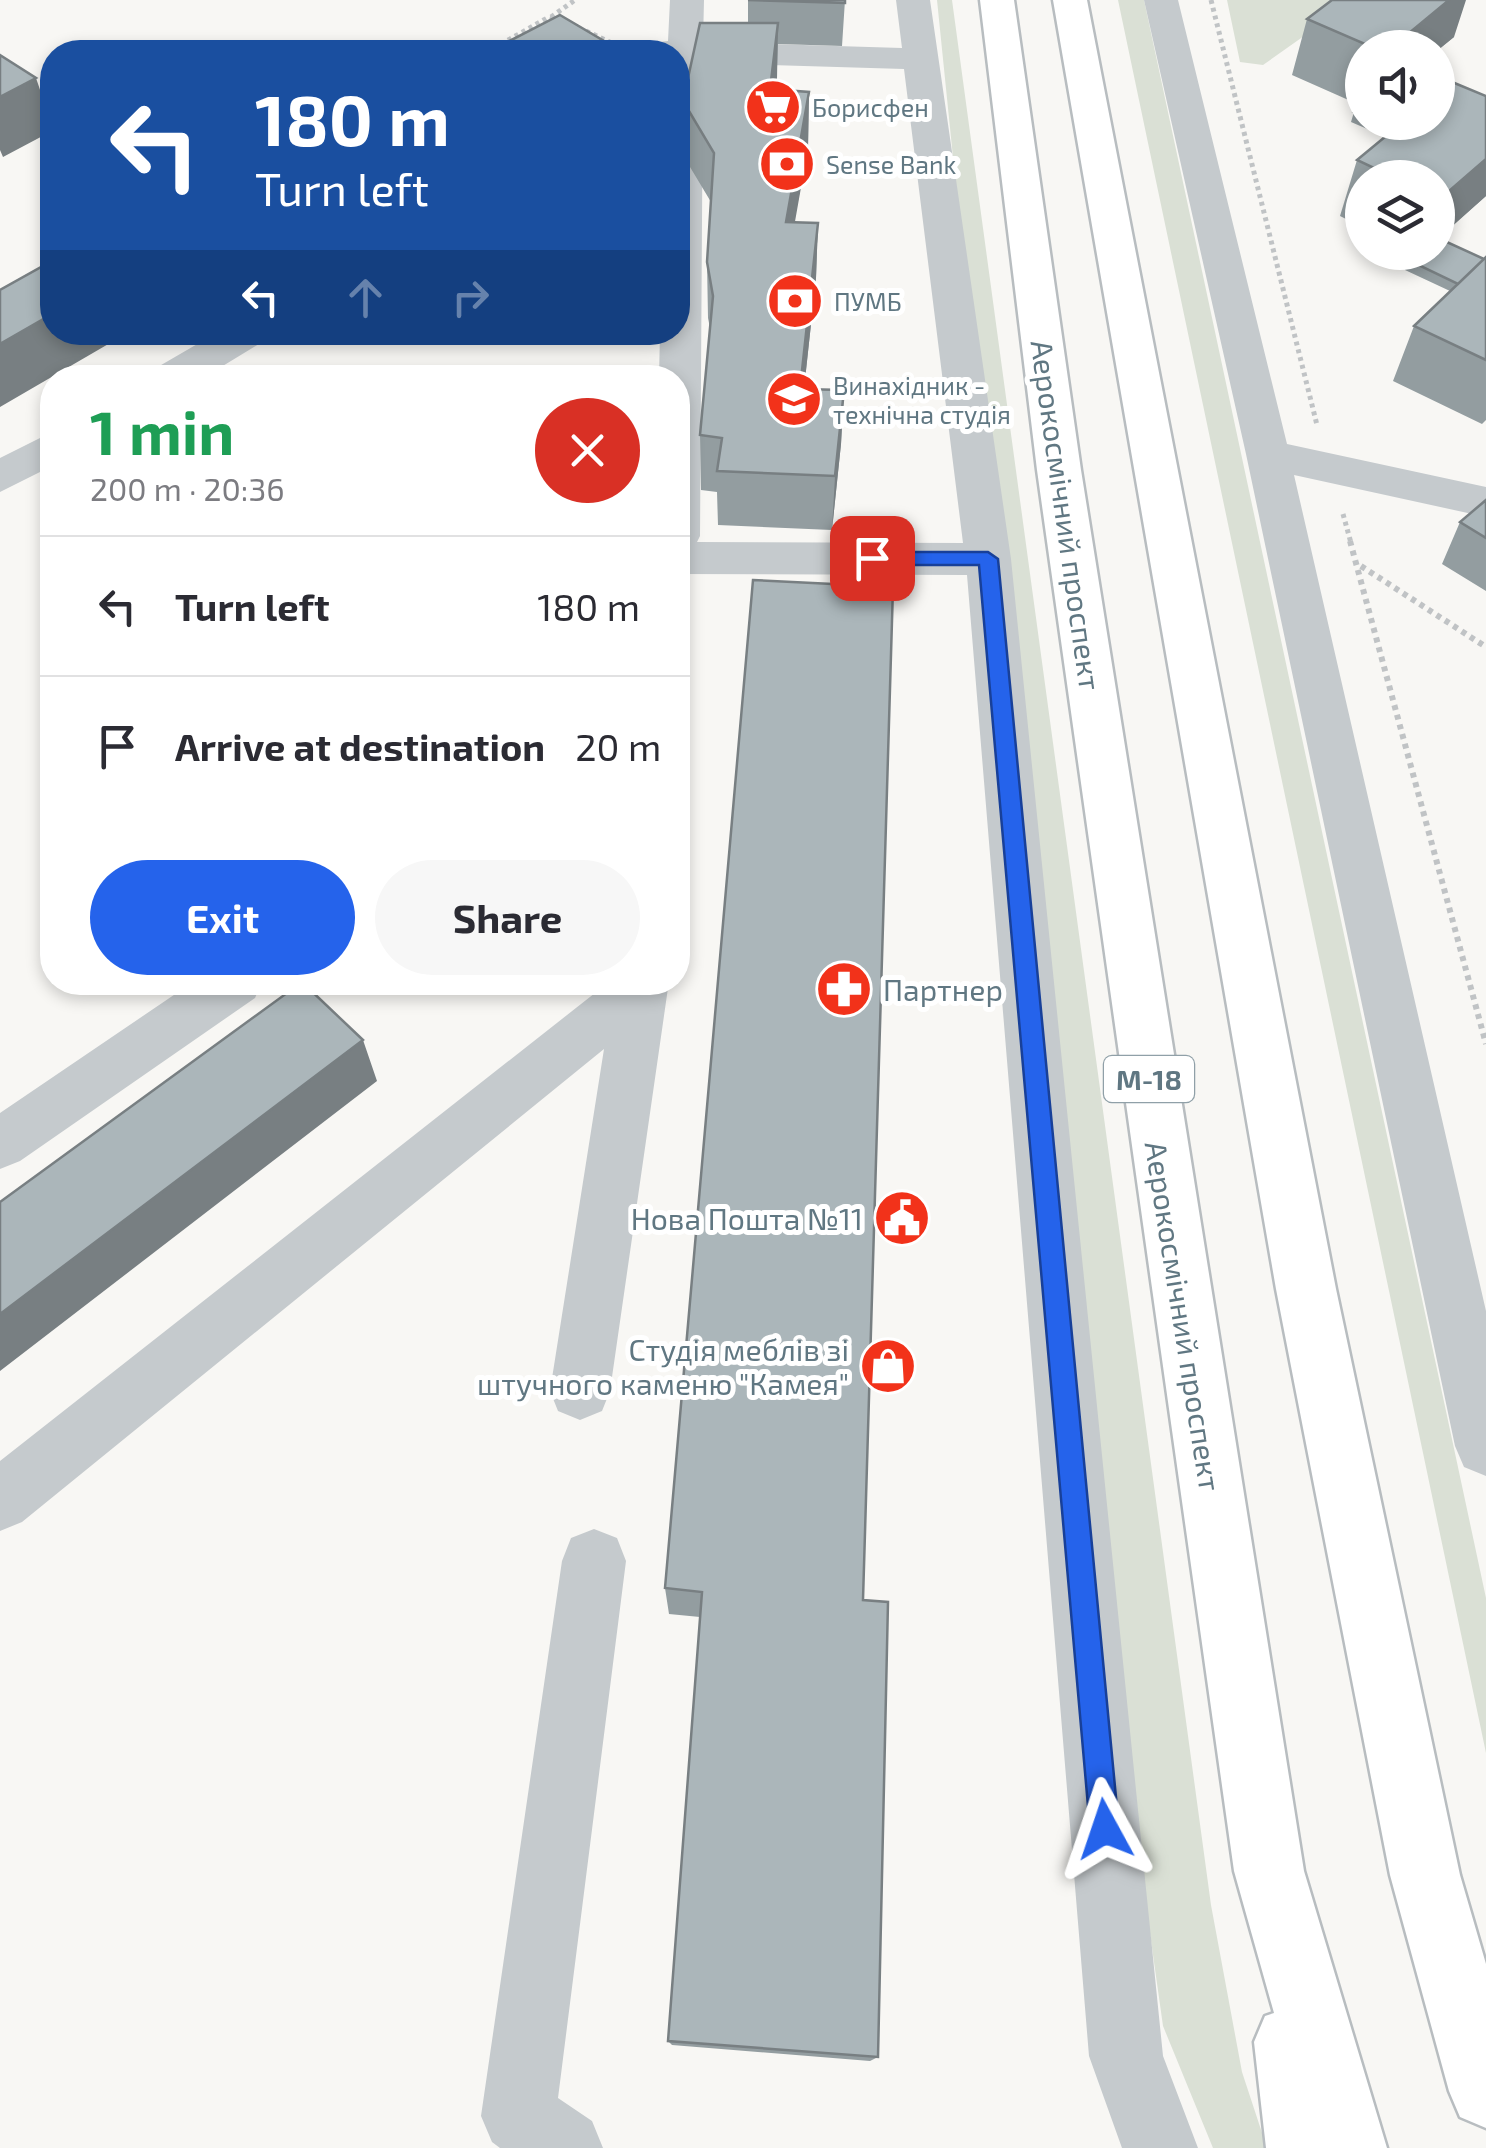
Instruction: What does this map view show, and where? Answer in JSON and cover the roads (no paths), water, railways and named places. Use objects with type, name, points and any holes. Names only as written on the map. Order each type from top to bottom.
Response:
[{"type":"main road","name":"Аерокосмічний проспект","points":[[997,0],[1059,470],[1269,1871],[1349,2148]]},
{"type":"main road","points":[[1070,0],[1306,1289],[1425,1875],[1486,2091]]},
{"type":"main road","points":[[1269,1871],[1304,2148]]},
{"type":"street","points":[[674,40],[687,0]]},
{"type":"street","points":[[913,0],[988,559],[1126,2056],[1160,2148]]},
{"type":"street","points":[[1161,0],[1268,454],[1486,1446]]},
{"type":"street","points":[[690,53],[918,59]]},
{"type":"street","points":[[194,365],[227,345]]},
{"type":"street","points":[[0,477],[40,454]]},
{"type":"street","points":[[1268,454],[1486,502]]},
{"type":"street","points":[[690,558],[988,559]]},
{"type":"street","points":[[0,1144],[217,995]]},
{"type":"street","points":[[0,1500],[629,995]]},
{"type":"street","points":[[580,1391],[639,995]]},
{"type":"street","points":[[565,2148],[518,2116],[594,1561]]},
{"type":"place","name":"Борисфен","points":[[773,107]]},
{"type":"place","name":"Sense Bank","points":[[787,164]]},
{"type":"place","name":"ПУМБ","points":[[795,301]]},
{"type":"place","name":"Винахідник - технічна студія","points":[[794,399]]},
{"type":"place","name":"Партнер","points":[[844,989]]},
{"type":"place","name":"Нова Пошта №11","points":[[902,1218]]},
{"type":"place","name":"Студія меблів зі штучного каменю \"Камея\"","points":[[888,1366]]}]
